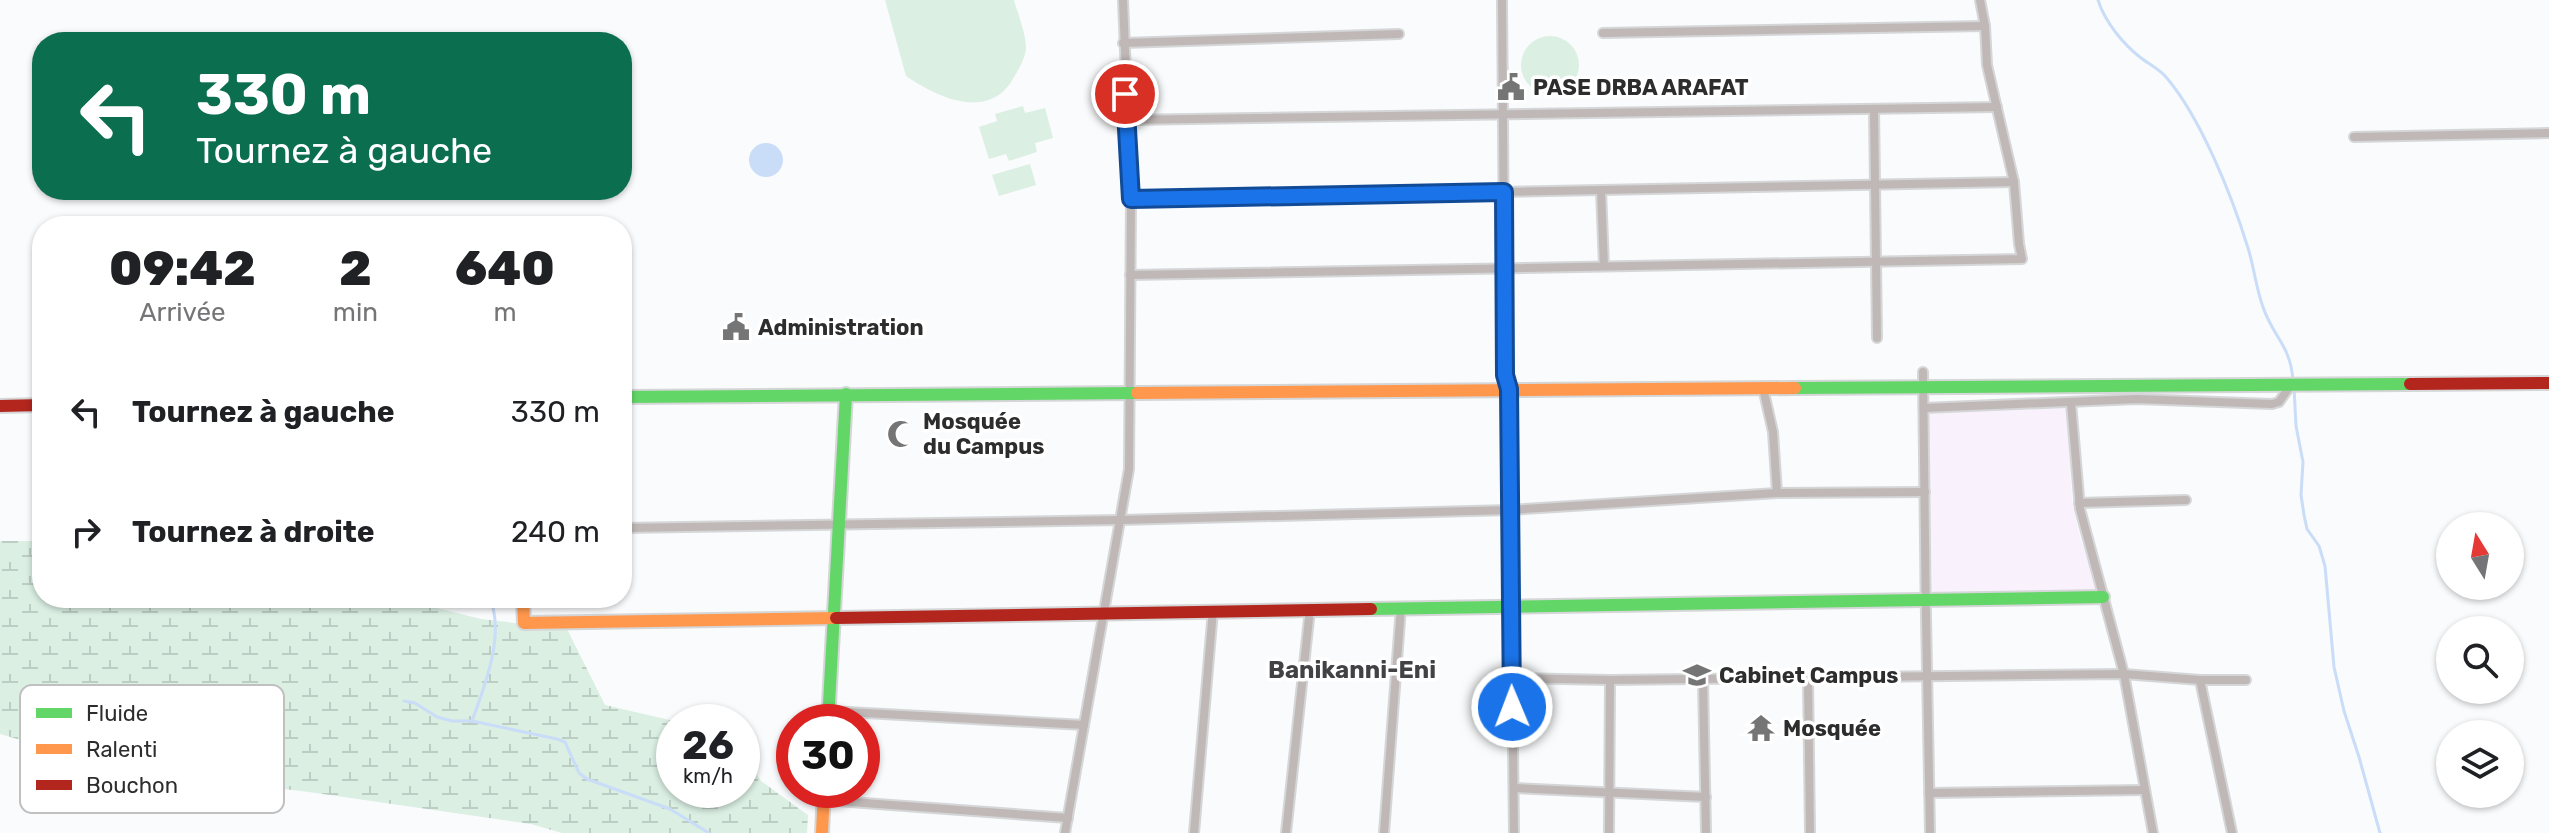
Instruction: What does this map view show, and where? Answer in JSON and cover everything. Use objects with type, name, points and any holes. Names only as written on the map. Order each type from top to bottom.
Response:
[{"type":"street","points":[[1065,833],[1129,469],[1131,199],[1123,0]]},
{"type":"street","points":[[1502,0],[1505,375],[1509,389],[1514,833]]},
{"type":"street","points":[[1130,275],[2022,259],[2014,182],[1987,65],[1980,0]]},
{"type":"street","points":[[1603,33],[1985,26]]},
{"type":"street","points":[[1123,43],[1399,34]]},
{"type":"street","points":[[1126,120],[1997,107]]},
{"type":"street","points":[[1874,109],[1877,338]]},
{"type":"street","points":[[2354,137],[2549,133]]},
{"type":"street","points":[[1131,199],[2014,182]]},
{"type":"street","points":[[1601,190],[1604,266]]},
{"type":"street","points":[[1923,372],[1927,599],[1925,674],[1930,833]]},
{"type":"street","points":[[632,397],[2549,383]]},
{"type":"street","points":[[1924,408],[2156,399],[2272,404],[2285,396],[2290,386]]},
{"type":"street","points":[[1763,388],[1773,432],[1777,493]]},
{"type":"street","points":[[829,704],[846,394]]},
{"type":"street","points":[[2071,403],[2083,528],[2124,674],[2153,833]]},
{"type":"street","points":[[0,406],[32,405]]},
{"type":"street","points":[[632,528],[1510,510],[1777,493],[1925,492]]},
{"type":"street","points":[[2079,503],[2186,500]]},
{"type":"street","points":[[523,608],[524,623],[2103,597]]},
{"type":"street","points":[[1384,833],[1401,607]]},
{"type":"street","points":[[1286,833],[1310,609]]},
{"type":"street","points":[[1194,833],[1213,610]]},
{"type":"street","points":[[1512,678],[1610,680],[2124,674],[2246,680]]},
{"type":"street","points":[[1808,678],[1810,833]]},
{"type":"street","points":[[1703,679],[1706,833]]},
{"type":"street","points":[[1609,833],[1610,680]]},
{"type":"street","points":[[2200,680],[2232,833]]},
{"type":"street","points":[[880,718],[1084,725]]},
{"type":"street","points":[[1514,788],[1706,797]]},
{"type":"street","points":[[1929,793],[2145,790]]},
{"type":"street","points":[[880,800],[1068,818]]},
{"type":"street","points":[[822,833],[823,808]]},
{"type":"shaded area","points":[[2067,408],[2072,501],[2080,537],[2099,593],[1932,596],[1929,411]]},
{"type":"green space","points":[[885,0],[1014,0],[1026,43],[1022,63],[1004,91],[992,99],[963,102],[933,92],[906,76]]},
{"type":"green space","points":[[1550,36],[1571,44],[1579,65],[1571,86],[1550,94],[1529,86],[1521,65],[1529,44]]},
{"type":"green space","points":[[1023,106],[1025,113],[1045,108],[1053,138],[1035,143],[1037,152],[1009,161],[1006,154],[989,159],[979,127],[997,121],[995,114]]},
{"type":"green space","points":[[1030,164],[1036,185],[999,196],[992,175]]},
{"type":"green space","points":[[0,541],[32,541],[32,608],[436,608],[481,619],[567,629],[605,705],[656,717],[656,808],[760,808],[760,779],[776,792],[776,808],[798,808],[808,815],[807,833],[562,833],[531,824],[284,789],[284,685],[20,685],[20,740],[0,734]]},
{"type":"water","points":[[766,143],[778,148],[783,160],[778,172],[766,177],[754,172],[749,160],[754,148]]},
{"type":"waterway","points":[[2098,0],[2121,39],[2166,77],[2203,135],[2233,205],[2263,307],[2285,349],[2293,380]]},
{"type":"waterway","points":[[2294,387],[2296,426],[2303,462],[2301,495],[2304,515],[2307,529],[2319,546],[2325,566],[2334,667],[2380,833]]},
{"type":"waterway","points":[[472,721],[492,660],[495,628],[493,608]]},
{"type":"waterway","points":[[404,701],[452,721],[472,721],[565,742],[579,773],[587,779],[670,809],[709,833]]},
{"type":"traffic: fast","points":[[1795,388],[2410,384]]},
{"type":"traffic: fast","points":[[632,397],[1137,393]]},
{"type":"traffic: fast","points":[[829,704],[846,394]]},
{"type":"traffic: fast","points":[[1371,609],[2103,597]]},
{"type":"traffic: slow","points":[[1137,393],[1795,388]]},
{"type":"traffic: slow","points":[[523,608],[524,623],[836,618]]},
{"type":"traffic: slow","points":[[822,833],[823,808]]},
{"type":"traffic: jam","points":[[2410,384],[2549,383]]},
{"type":"traffic: jam","points":[[0,406],[32,405]]},
{"type":"traffic: jam","points":[[836,618],[1371,609]]},
{"type":"place","name":"PASE DRBA ARAFAT","points":[[1511,87]]},
{"type":"place","name":"Administration","points":[[736,327]]},
{"type":"place","name":"Mosquée du Campus","points":[[901,434]]},
{"type":"place","name":"Cabinet Campus","points":[[1697,675]]},
{"type":"place","name":"Mosquée","points":[[1761,728]]},
{"type":"district","name":"Banikanni-Eni","points":[[1352,670]]},
{"type":"route","points":[[1125,94],[1131,199],[1504,192],[1512,707]]}]
